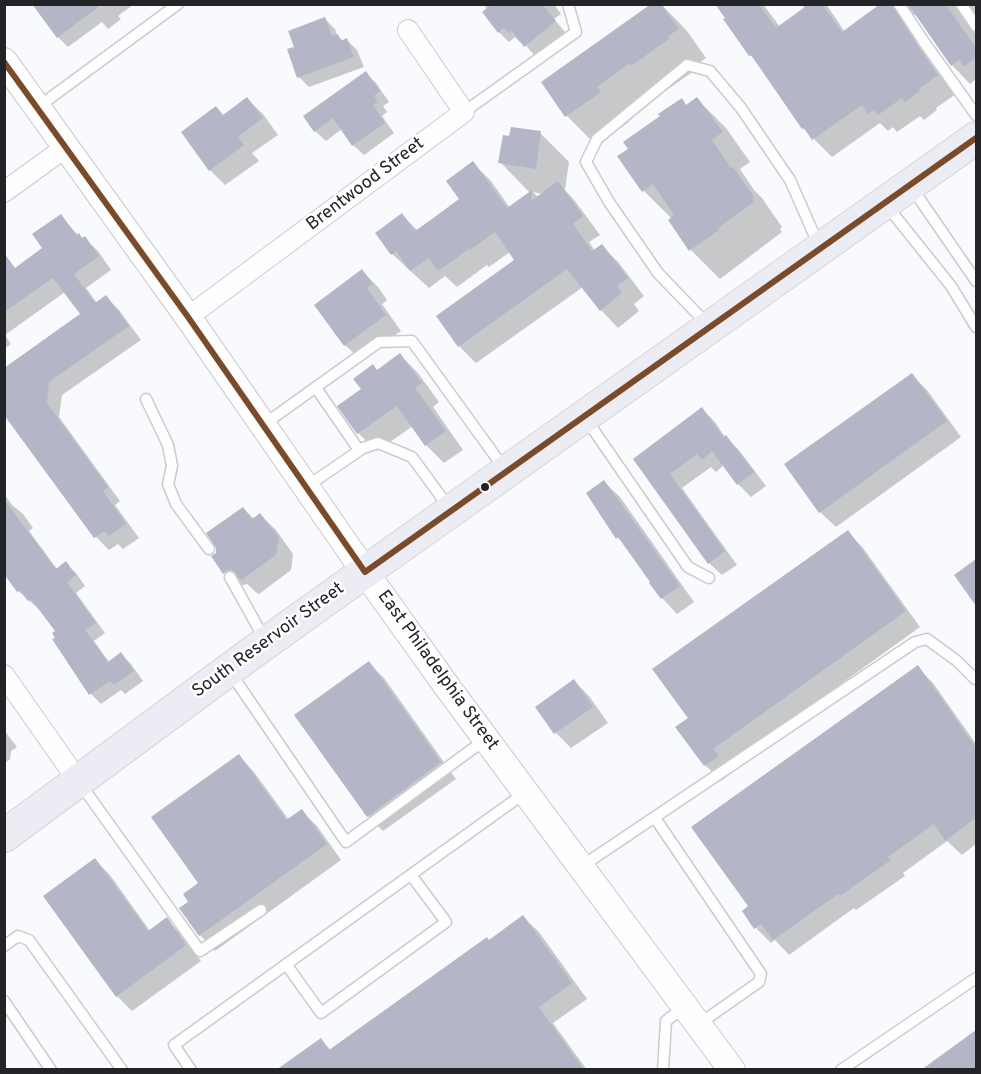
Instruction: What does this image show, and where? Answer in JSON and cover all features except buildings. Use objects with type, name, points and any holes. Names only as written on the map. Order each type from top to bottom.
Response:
[{"type":"main road","name":"South Reservoir Street","points":[[4,836],[364,572],[976,138]]},
{"type":"street","points":[[408,30],[464,112]]},
{"type":"street","name":"East Philadelphia Street","points":[[4,61],[188,317],[364,572],[732,1070]]},
{"type":"street","name":"Brentwood Street","points":[[188,317],[464,112]]},
{"type":"street","points":[[4,192],[66,147]]},
{"type":"street","points":[[4,675],[79,782]]},
{"type":"lane","points":[[38,107],[178,4]]},
{"type":"lane","points":[[464,112],[576,32],[568,4]]},
{"type":"lane","points":[[899,4],[976,115]]},
{"type":"lane","points":[[961,4],[976,26]]},
{"type":"lane","points":[[710,327],[658,273],[609,202],[586,162],[597,139],[687,65],[710,71],[741,108],[790,180],[820,249]]},
{"type":"lane","points":[[910,185],[976,281]]},
{"type":"lane","points":[[885,204],[951,286],[976,327]]},
{"type":"lane","points":[[263,425],[379,342],[412,341],[506,472]]},
{"type":"lane","points":[[316,388],[359,450]]},
{"type":"lane","points":[[146,399],[168,445],[172,466],[168,484],[176,504],[209,549]]},
{"type":"lane","points":[[584,416],[688,567],[709,578]]},
{"type":"lane","points":[[306,487],[359,450],[378,443],[412,458],[451,511]]},
{"type":"lane","points":[[230,577],[267,642]]},
{"type":"lane","points":[[582,867],[915,642],[927,639],[957,661],[975,679]]},
{"type":"lane","points":[[229,670],[346,842],[486,739]]},
{"type":"lane","points":[[79,782],[200,951],[261,909]]},
{"type":"lane","points":[[191,1070],[174,1045],[526,792]]},
{"type":"lane","points":[[655,818],[761,974],[759,982],[692,1015],[666,1021],[663,1070]]},
{"type":"lane","points":[[286,964],[321,1013],[446,922],[411,875]]},
{"type":"lane","points":[[4,946],[18,936],[29,940],[122,1070]]},
{"type":"lane","points":[[841,1070],[976,978]]},
{"type":"lane","points":[[4,1001],[51,1070]]},
{"type":"transit line","points":[[4,62],[188,317],[365,572],[976,138]]}]
